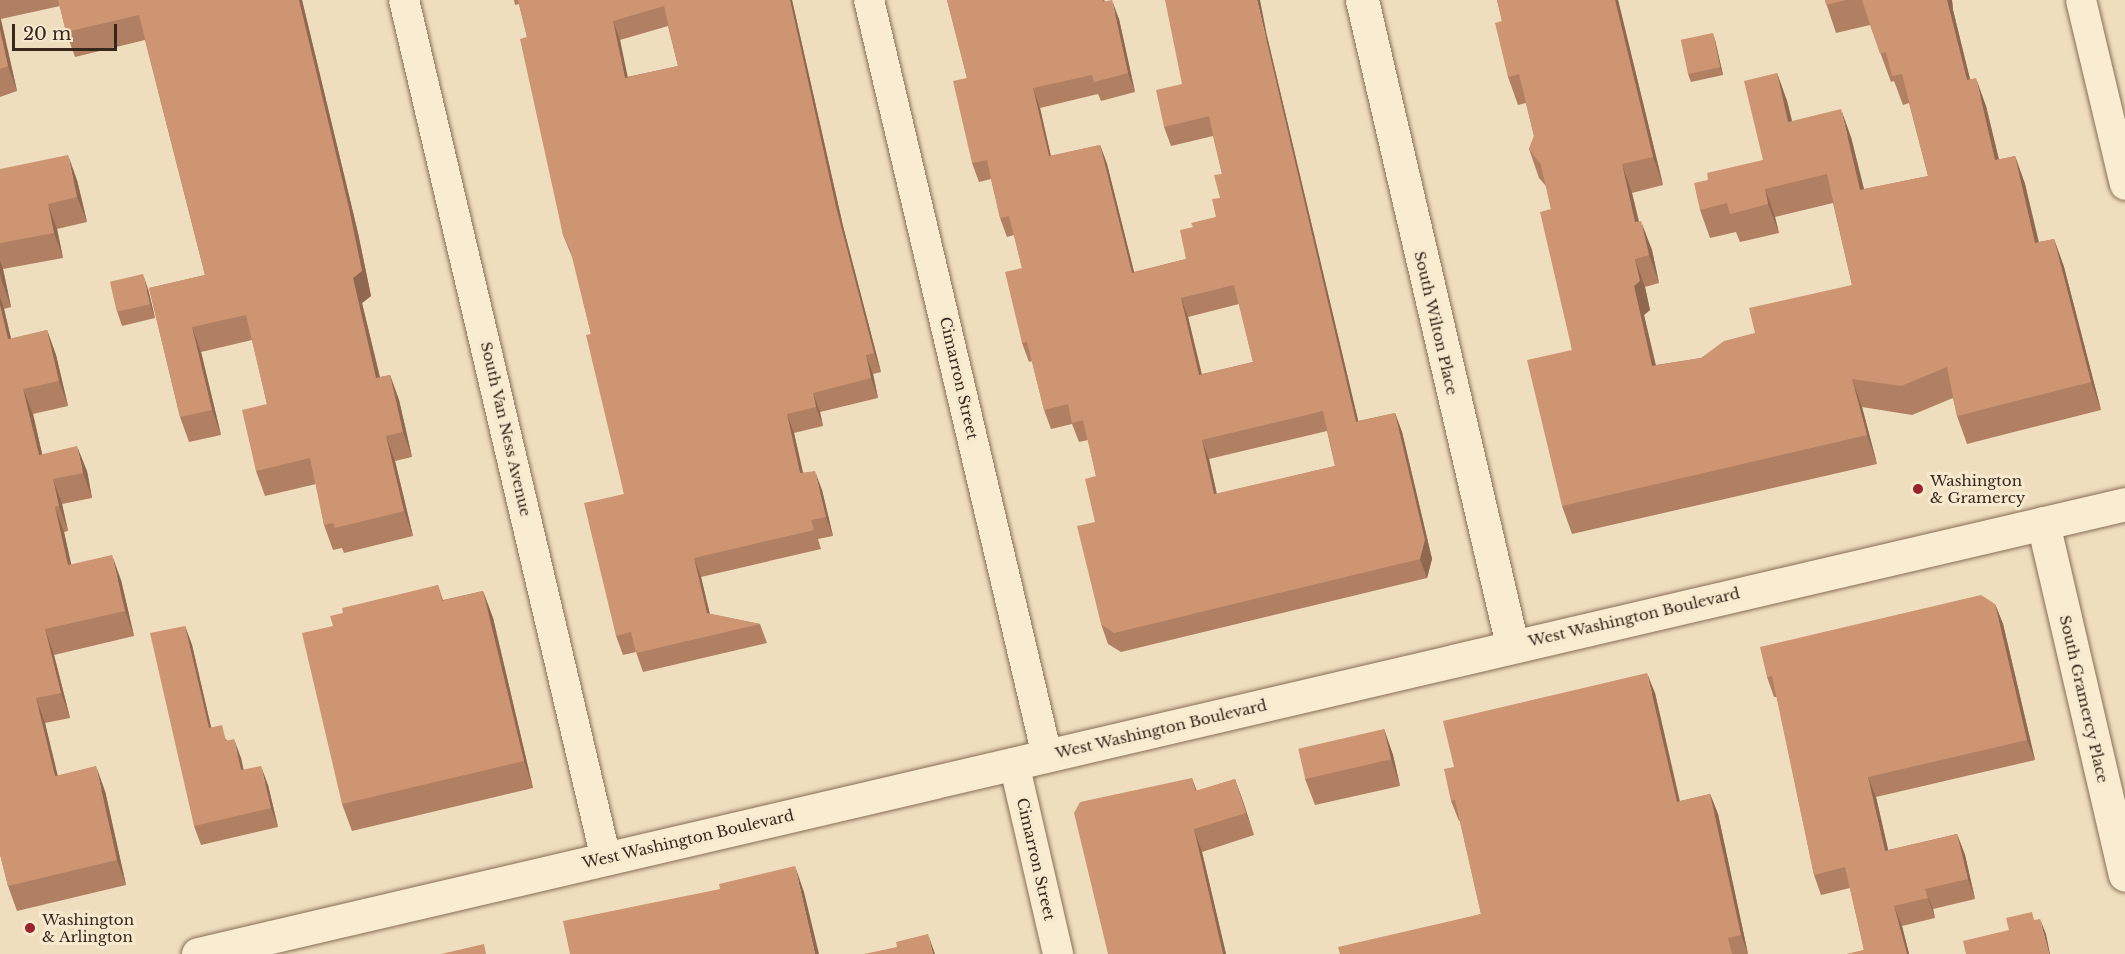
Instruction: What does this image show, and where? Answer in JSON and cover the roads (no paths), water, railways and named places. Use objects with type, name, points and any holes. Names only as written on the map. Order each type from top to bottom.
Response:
[{"type":"main road","name":"South Wilton Place","points":[[1362,0],[1512,645]]},
{"type":"main road","name":"West Washington Boulevard","points":[[198,954],[1512,645],[2125,504]]},
{"type":"main road","name":"South Gramercy Place","points":[[2043,523],[2125,875]]},
{"type":"street","name":"South Van Ness Avenue","points":[[404,0],[606,859]]},
{"type":"street","name":"Cimarron Street","points":[[869,0],[1047,756]]},
{"type":"street","points":[[2081,0],[2125,185]]},
{"type":"street","name":"Cimarron Street","points":[[1014,763],[1058,954]]},
{"type":"place","name":"Washington & Gramercy","points":[[1918,489]]},
{"type":"place","name":"Washington & Arlington","points":[[30,928]]}]
